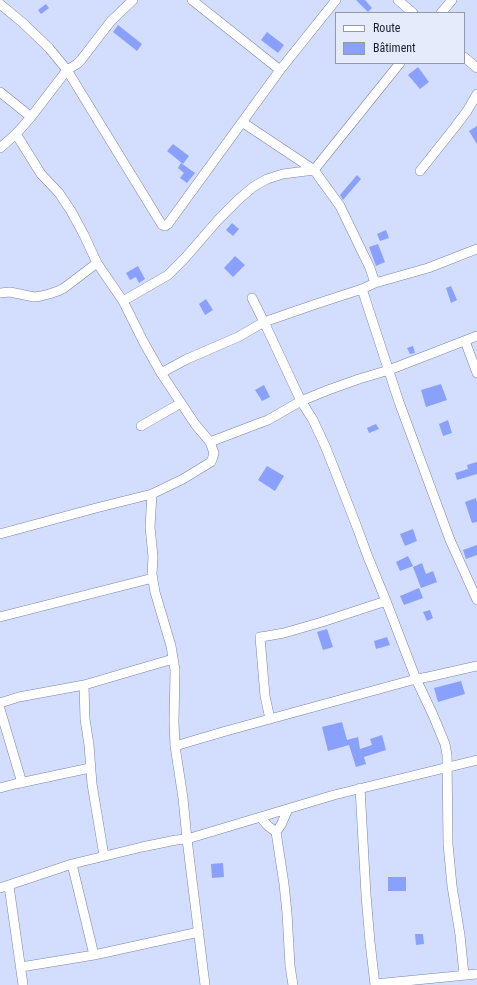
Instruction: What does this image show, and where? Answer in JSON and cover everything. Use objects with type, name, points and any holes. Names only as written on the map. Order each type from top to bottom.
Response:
[{"type":"street","points":[[0,148],[32,118],[67,70],[81,60],[111,21],[133,0]]},
{"type":"street","points":[[192,0],[280,70]]},
{"type":"street","points":[[0,4],[44,43],[67,70],[162,225],[165,226],[168,224],[280,70],[336,0]]},
{"type":"street","points":[[398,0],[412,12]]},
{"type":"street","points":[[442,12],[452,0]]},
{"type":"street","points":[[465,58],[477,68]]},
{"type":"street","points":[[123,301],[168,275],[218,220],[253,187],[267,179],[283,174],[314,170],[399,64]]},
{"type":"street","points":[[0,92],[32,118]]},
{"type":"street","points":[[420,170],[467,111],[477,94]]},
{"type":"street","points":[[242,122],[314,170],[340,206],[370,268],[375,283]]},
{"type":"street","points":[[0,534],[152,494],[183,479],[211,462],[214,453],[210,442],[195,424],[181,403],[143,341],[123,301],[97,263],[71,211],[59,193],[41,174],[16,134]]},
{"type":"street","points":[[162,373],[238,337],[264,322],[362,289],[375,283],[428,268],[477,249]]},
{"type":"street","points":[[0,293],[10,292],[34,297],[50,294],[64,288],[97,263]]},
{"type":"street","points":[[362,289],[390,370],[399,402],[450,540],[473,583],[477,600]]},
{"type":"street","points":[[252,298],[301,402],[313,420],[326,448],[416,679],[445,744],[447,755],[448,844],[464,975]]},
{"type":"street","points":[[210,442],[262,422],[301,402],[353,381],[390,370],[477,336]]},
{"type":"street","points":[[465,341],[477,373]]},
{"type":"street","points":[[141,426],[181,403]]},
{"type":"street","points":[[152,494],[150,527],[153,578],[156,596],[172,646],[175,676],[175,746],[184,798],[187,839],[205,985]]},
{"type":"street","points":[[0,617],[153,578]]},
{"type":"street","points":[[270,720],[265,696],[260,637],[322,622],[386,601]]},
{"type":"street","points":[[0,703],[19,697],[84,685],[173,659]]},
{"type":"street","points":[[175,746],[416,679],[477,666]]},
{"type":"street","points":[[84,685],[85,719],[89,745],[90,768],[104,856]]},
{"type":"street","points":[[0,709],[22,783]]},
{"type":"street","points":[[23,985],[5,887],[72,864],[142,847],[187,839],[360,788],[477,760]]},
{"type":"street","points":[[0,788],[90,768]]},
{"type":"street","points":[[360,788],[366,894],[375,984],[477,974]]},
{"type":"street","points":[[288,809],[276,832],[284,884],[290,966],[293,985]]},
{"type":"street","points":[[260,817],[276,832]]},
{"type":"street","points":[[72,864],[94,955]]},
{"type":"street","points":[[21,968],[94,955],[199,932]]},
{"type":"building","points":[[356,0],[365,0],[372,8],[368,12]]},
{"type":"building","points":[[46,4],[49,8],[41,14],[38,10]]},
{"type":"building","points":[[118,25],[142,44],[137,51],[113,32]]},
{"type":"building","points":[[267,32],[284,45],[278,53],[261,40]]},
{"type":"building","points":[[418,67],[429,82],[420,89],[408,75]]},
{"type":"building","points":[[477,126],[477,144],[469,131]]},
{"type":"building","points":[[173,144],[189,156],[183,164],[167,151]]},
{"type":"building","points":[[181,163],[195,173],[187,183],[180,178],[184,173],[178,168]]},
{"type":"building","points":[[357,175],[361,179],[343,200],[340,195]]},
{"type":"building","points":[[232,223],[239,229],[233,236],[226,230]]},
{"type":"building","points":[[386,230],[389,238],[380,241],[377,234]]},
{"type":"building","points":[[378,244],[385,262],[376,266],[369,247]]},
{"type":"building","points":[[235,256],[245,265],[233,277],[224,268]]},
{"type":"building","points":[[138,266],[145,279],[139,283],[136,277],[130,280],[126,273]]},
{"type":"building","points":[[451,286],[457,300],[451,303],[446,288]]},
{"type":"building","points":[[206,299],[213,310],[205,315],[199,304]]},
{"type":"building","points":[[413,346],[415,353],[410,354],[407,348]]},
{"type":"building","points":[[441,384],[447,400],[426,407],[421,390]]},
{"type":"building","points":[[264,385],[270,397],[262,401],[255,390]]},
{"type":"building","points":[[448,420],[452,433],[443,436],[439,424]]},
{"type":"building","points":[[376,424],[379,429],[369,433],[367,428]]},
{"type":"building","points":[[477,462],[477,474],[457,480],[455,473],[468,469],[467,465]]},
{"type":"building","points":[[267,466],[284,476],[275,491],[258,480]]},
{"type":"building","points":[[476,498],[477,522],[472,523],[465,502]]},
{"type":"building","points":[[413,529],[417,541],[405,546],[400,534]]},
{"type":"building","points":[[477,545],[477,555],[466,559],[463,550]]},
{"type":"building","points":[[408,556],[413,566],[400,571],[396,562]]},
{"type":"building","points":[[422,563],[426,574],[433,571],[437,582],[421,588],[413,567]]},
{"type":"building","points":[[419,588],[423,598],[404,605],[400,596]]},
{"type":"building","points":[[430,610],[433,618],[427,621],[423,612]]},
{"type":"building","points":[[327,629],[333,647],[323,650],[317,632]]},
{"type":"building","points":[[387,637],[390,645],[376,649],[374,641]]},
{"type":"building","points":[[461,681],[465,694],[438,702],[434,688]]},
{"type":"building","points":[[342,722],[347,740],[358,737],[360,749],[372,745],[370,739],[382,735],[386,750],[364,757],[366,764],[356,767],[349,745],[328,751],[322,727]]},
{"type":"building","points":[[223,863],[224,877],[212,878],[211,864]]},
{"type":"building","points":[[388,877],[406,877],[406,891],[388,891]]},
{"type":"building","points":[[415,934],[423,934],[424,944],[416,945]]}]
